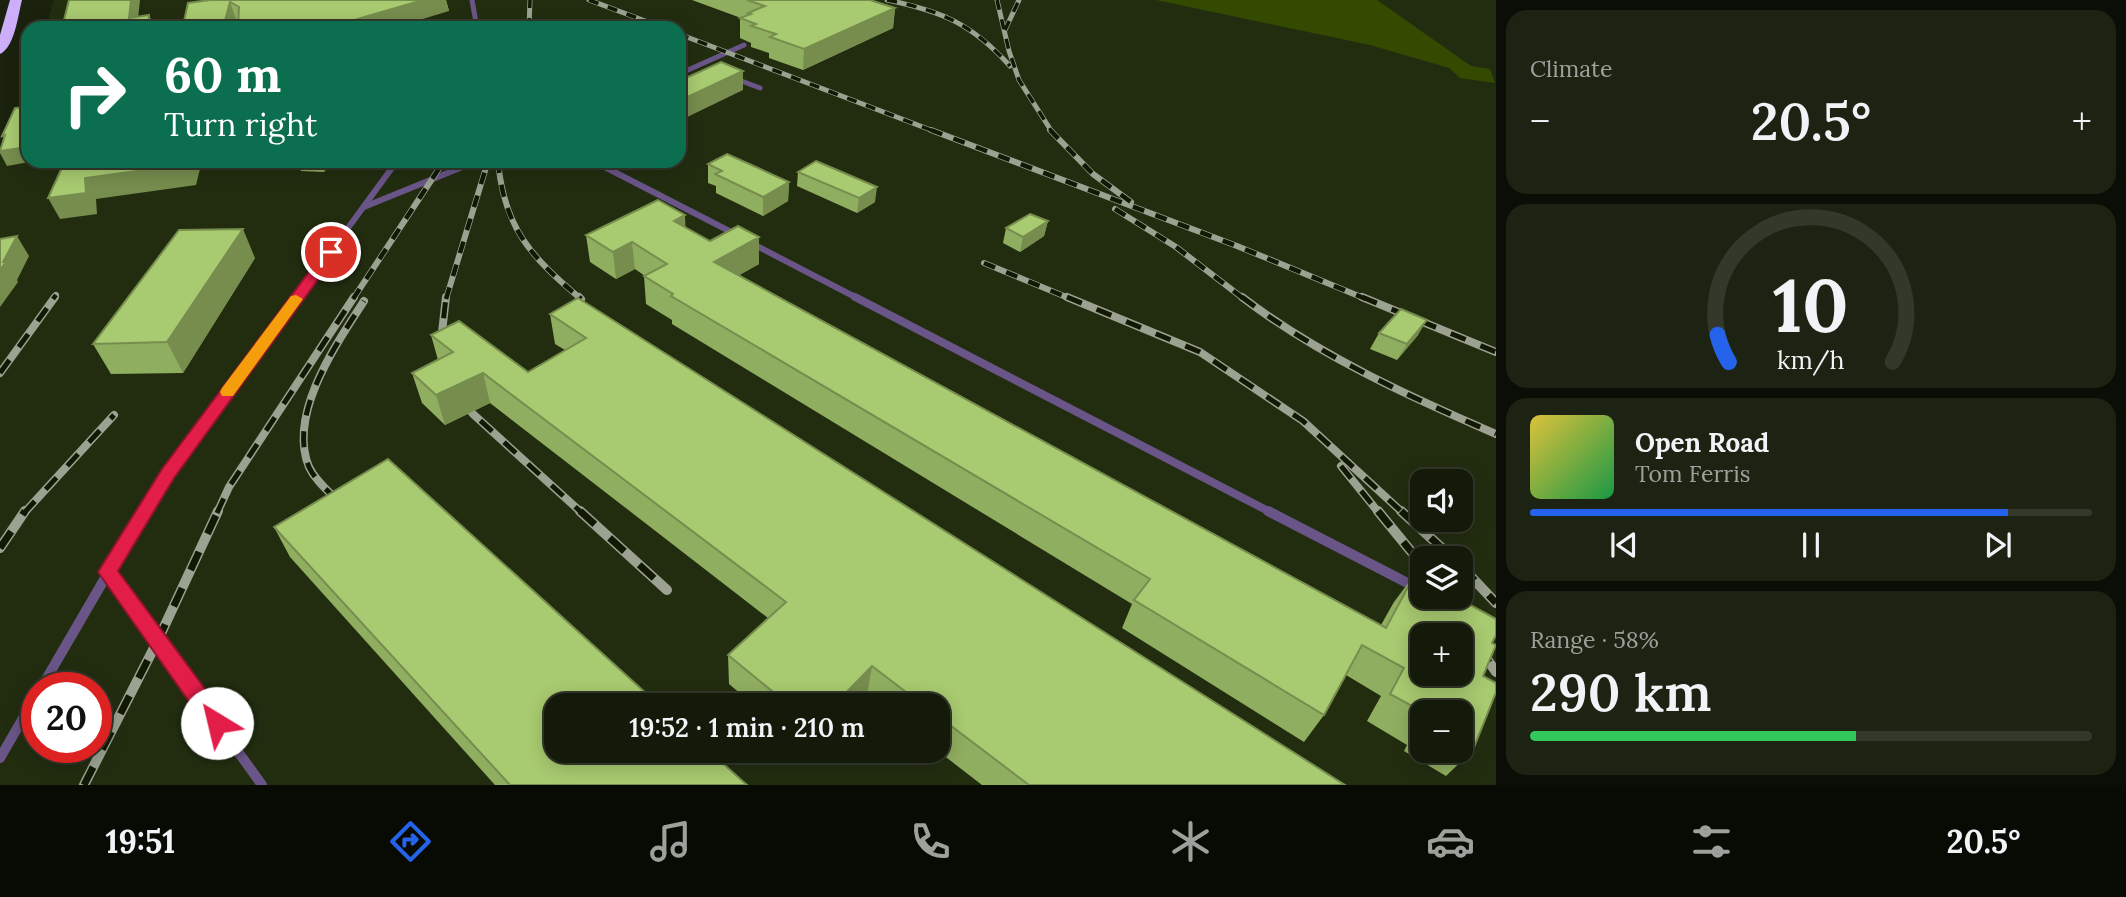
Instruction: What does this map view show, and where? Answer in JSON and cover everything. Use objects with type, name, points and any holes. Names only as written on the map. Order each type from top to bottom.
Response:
[{"type":"highway","points":[[0,50],[9,31],[16,0]]},
{"type":"lane","points":[[472,0],[476,21]]},
{"type":"lane","points":[[686,71],[744,45]]},
{"type":"lane","points":[[701,64],[713,69]]},
{"type":"lane","points":[[724,74],[760,88]]},
{"type":"lane","points":[[50,672],[168,473],[392,168]]},
{"type":"lane","points":[[364,207],[460,168]]},
{"type":"lane","points":[[607,168],[1410,584]]},
{"type":"lane","points":[[108,572],[262,785]]},
{"type":"lane","points":[[0,758],[21,722]]},
{"type":"shaded area","points":[[54,0],[1496,0],[1496,785],[0,785],[0,145],[16,120],[21,105],[21,168],[686,168],[686,21],[48,21]]},
{"type":"shaded area","points":[[1156,0],[1377,0],[1471,66],[1490,69],[1495,83],[1460,78],[1449,68],[1370,45]]},
{"type":"building","points":[[69,0],[131,0],[129,18],[149,15],[149,21],[64,21]]},
{"type":"building","points":[[210,0],[423,0],[350,21],[238,21],[239,7],[230,2],[225,21],[184,21],[188,3]]},
{"type":"building","points":[[747,0],[870,0],[895,8],[804,49],[770,37],[776,34],[751,26],[756,24],[740,18],[765,6]]},
{"type":"building","points":[[721,62],[743,71],[686,98],[686,78]]},
{"type":"building","points":[[15,108],[21,108],[21,148],[0,151],[5,135],[2,136]]},
{"type":"building","points":[[727,154],[789,182],[763,197],[715,174],[722,171],[708,164]]},
{"type":"building","points":[[816,161],[877,187],[859,198],[798,172]]},
{"type":"building","points":[[62,168],[158,168],[85,178],[86,193],[48,198]]},
{"type":"building","points":[[658,200],[685,215],[674,221],[710,241],[738,226],[759,237],[714,262],[1386,628],[1410,583],[1410,609],[1473,609],[1473,606],[1496,619],[1496,635],[1492,643],[1496,645],[1483,676],[1496,683],[1496,692],[1473,750],[1473,700],[1410,700],[1410,705],[1390,694],[1404,668],[1362,645],[1324,715],[1134,600],[1150,579],[671,296],[673,294],[644,276],[667,264],[632,242],[613,252],[586,235]]},
{"type":"building","points":[[1030,214],[1048,221],[1023,237],[1006,228]]},
{"type":"building","points":[[243,229],[167,342],[93,344],[179,230]]},
{"type":"building","points":[[17,236],[3,262],[6,262],[0,270],[0,239]]},
{"type":"building","points":[[578,298],[1345,785],[1029,785],[950,725],[950,693],[907,693],[872,666],[846,693],[774,693],[728,655],[786,602],[483,373],[436,395],[412,373],[453,352],[431,335],[459,321],[528,372],[586,338],[550,314]]},
{"type":"building","points":[[1401,309],[1427,320],[1407,344],[1379,333]]},
{"type":"building","points":[[388,459],[646,693],[544,693],[544,763],[722,763],[747,785],[510,785],[274,527]]},
{"type":"railway","points":[[529,21],[530,0]]},
{"type":"railway","points":[[589,0],[645,21]]},
{"type":"railway","points":[[887,0],[924,9],[955,21],[982,40],[1010,66]]},
{"type":"railway","points":[[997,0],[1019,80],[1052,132]]},
{"type":"railway","points":[[1005,30],[1019,0]]},
{"type":"railway","points":[[686,37],[936,132]]},
{"type":"railway","points":[[931,130],[1237,246],[1366,299]]},
{"type":"railway","points":[[1050,130],[1093,174],[1131,202]]},
{"type":"railway","points":[[353,299],[439,168]]},
{"type":"railway","points":[[446,299],[486,168]]},
{"type":"railway","points":[[499,168],[506,205],[523,239],[534,255],[581,299],[579,297]]},
{"type":"railway","points":[[1115,209],[1176,247],[1244,299]]},
{"type":"railway","points":[[984,263],[1071,299]]},
{"type":"railway","points":[[53,299],[56,295]]},
{"type":"railway","points":[[0,373],[55,297]]},
{"type":"railway","points":[[217,513],[229,487],[354,297]]},
{"type":"railway","points":[[440,350],[446,297]]},
{"type":"railway","points":[[1067,297],[1200,352],[1303,421],[1403,513]]},
{"type":"railway","points":[[1242,297],[1301,338],[1364,373],[1496,434]]},
{"type":"railway","points":[[1362,297],[1496,352]]},
{"type":"railway","points":[[337,500],[318,481],[309,467],[304,446],[305,425],[318,380],[364,301]]},
{"type":"railway","points":[[459,397],[473,414],[582,513]]},
{"type":"railway","points":[[24,513],[114,415]]},
{"type":"railway","points":[[1341,466],[1379,513]]},
{"type":"railway","points":[[0,548],[25,511]]},
{"type":"railway","points":[[84,785],[158,640],[218,511]]},
{"type":"railway","points":[[580,511],[667,590]]},
{"type":"railway","points":[[1378,511],[1410,550]]},
{"type":"railway","points":[[1401,511],[1440,546]]},
{"type":"railway","points":[[1473,579],[1496,603]]},
{"type":"railway","points":[[1478,646],[1496,672]]},
{"type":"slow traffic","points":[[228,392],[296,299]]},
{"type":"route","points":[[217,723],[108,572],[168,473],[331,252]]}]
